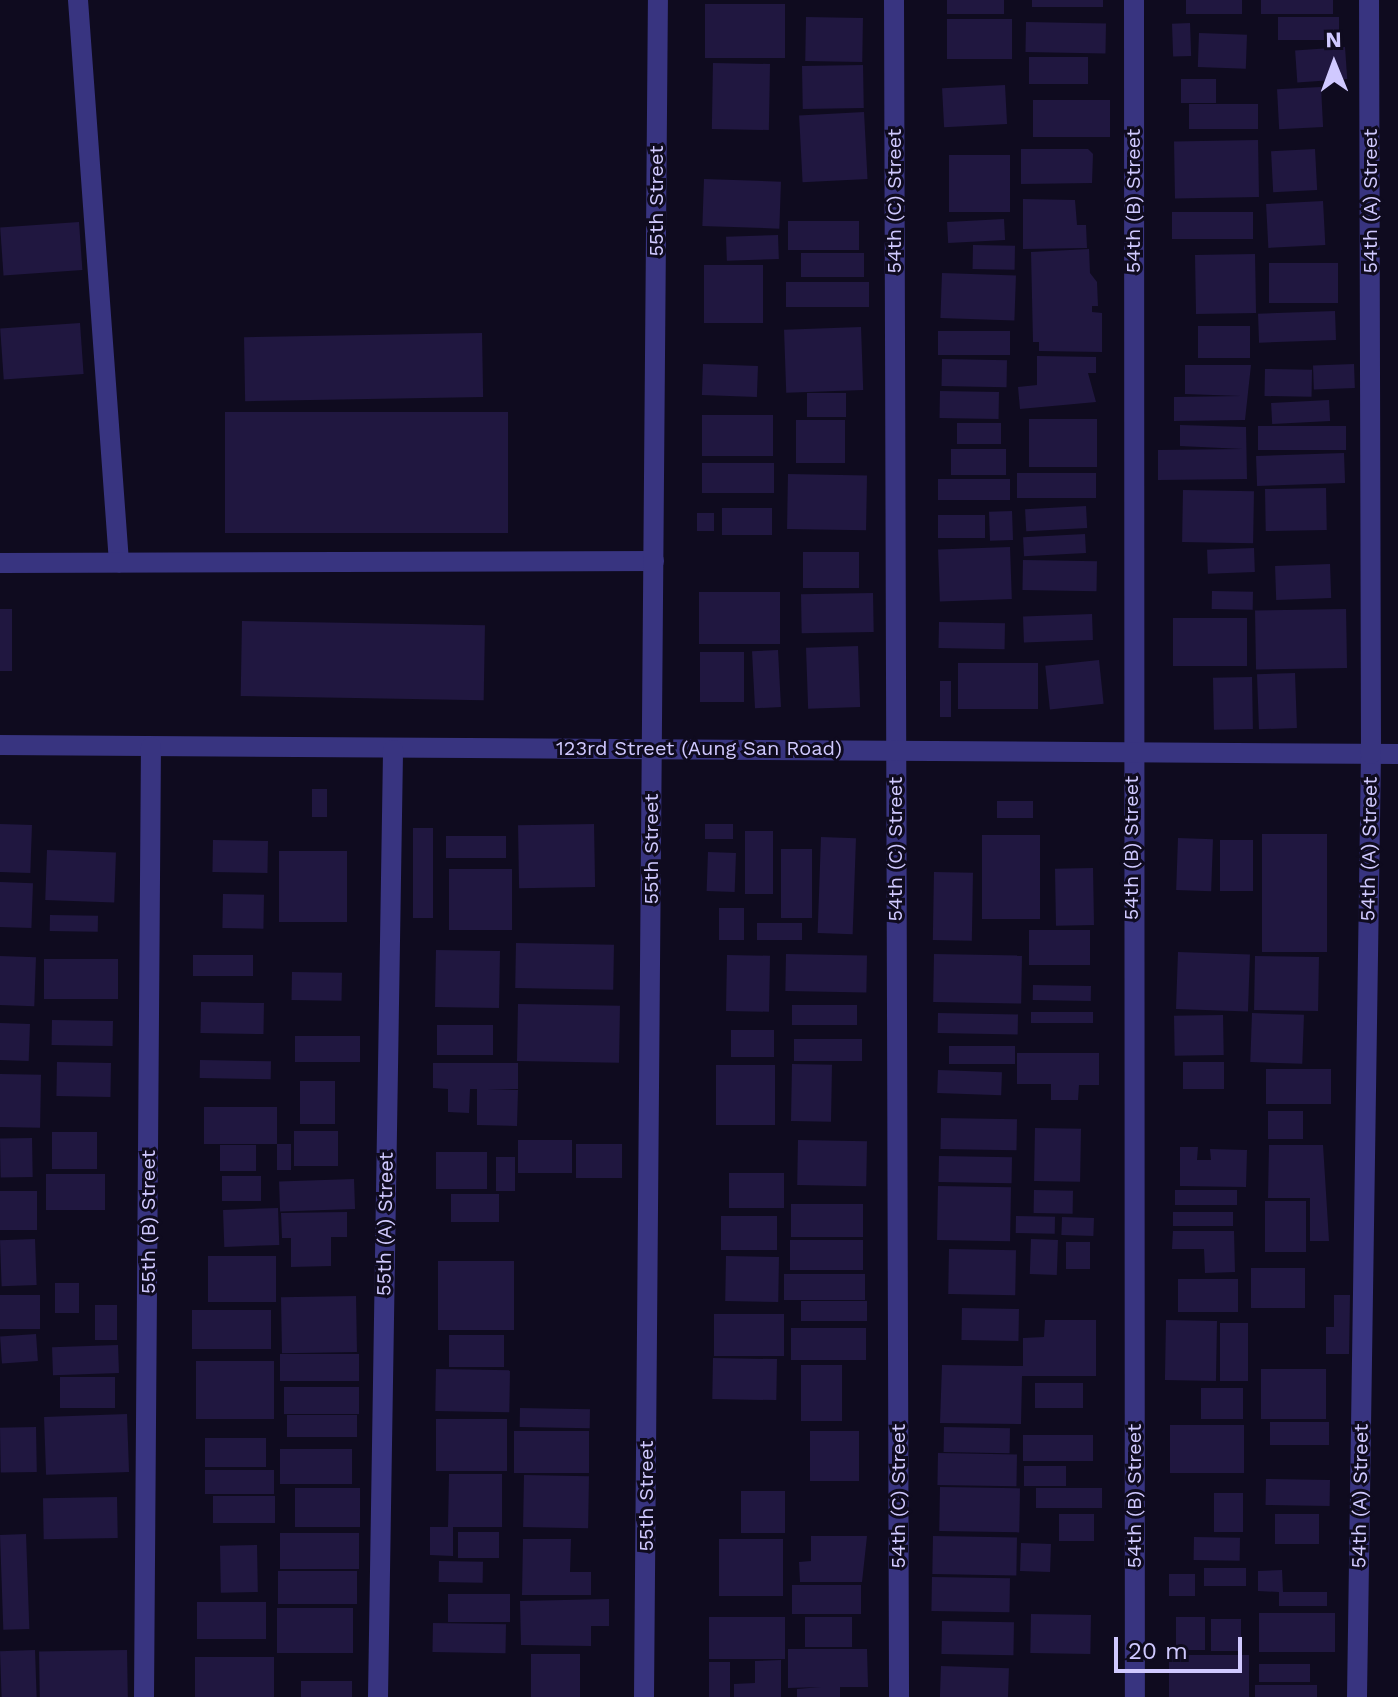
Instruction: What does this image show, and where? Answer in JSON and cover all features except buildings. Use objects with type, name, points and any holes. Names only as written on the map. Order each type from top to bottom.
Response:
[{"type":"street","points":[[78,0],[119,563]]},
{"type":"street","name":"55th Street","points":[[644,1697],[658,0]]},
{"type":"street","name":"54th (C) Street","points":[[894,0],[899,1697]]},
{"type":"street","name":"54th (B) Street","points":[[1134,0],[1130,750],[1135,1697]]},
{"type":"street","name":"54th (A) Street","points":[[1357,1697],[1371,754],[1369,0]]},
{"type":"street","points":[[0,563],[654,561]]},
{"type":"street","name":"123rd Street (Aung San Road)","points":[[0,745],[393,750],[895,747],[1398,754]]},
{"type":"street","name":"55th (B) Street","points":[[144,1697],[151,747]]},
{"type":"street","name":"55th (A) Street","points":[[378,1697],[393,750]]}]
